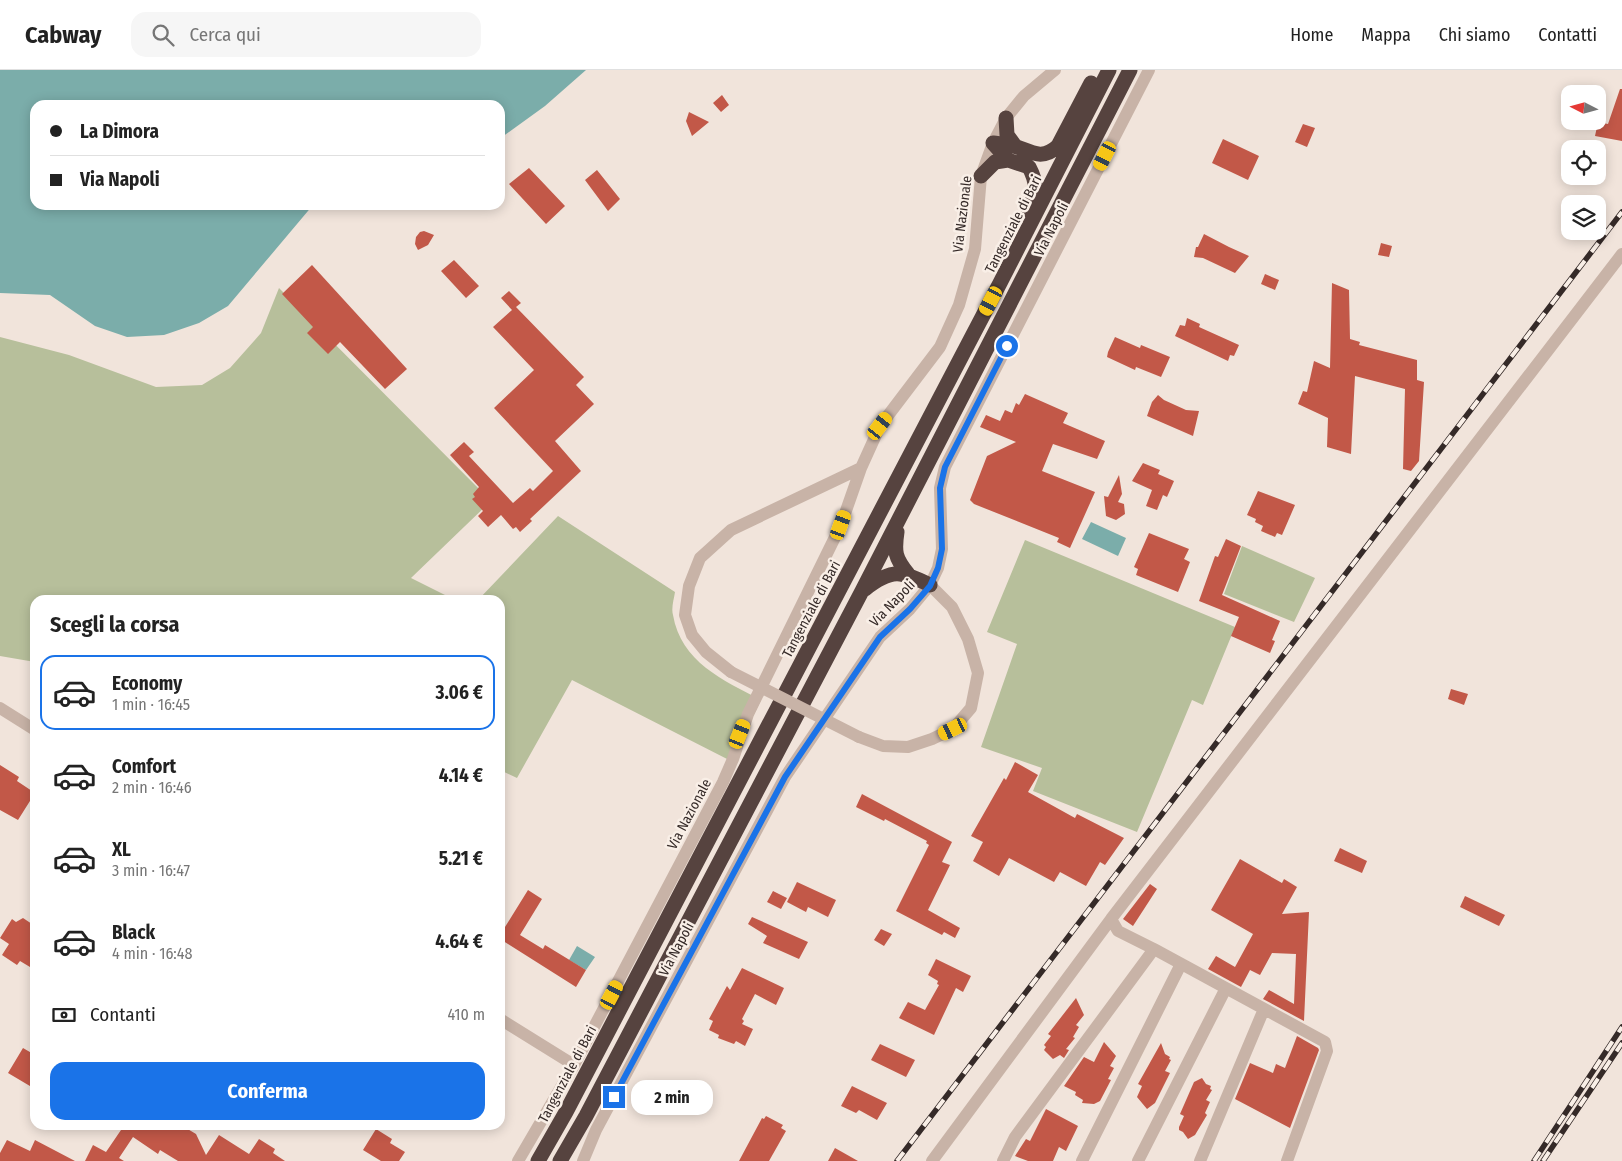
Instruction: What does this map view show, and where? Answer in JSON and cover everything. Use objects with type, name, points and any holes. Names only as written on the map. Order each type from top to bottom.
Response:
[{"type":"highway","points":[[981,176],[995,162],[1012,153],[1035,155],[1051,152],[1058,146],[1093,80],[1105,70]]},
{"type":"highway","name":"Tangenziale di Bari","points":[[538,1161],[571,1103],[1000,283],[1109,70]]},
{"type":"highway","points":[[561,1160],[862,592],[1130,70]]},
{"type":"highway","points":[[1006,118],[1007,135],[1012,153]]},
{"type":"highway","points":[[993,143],[1012,153],[1029,167],[1035,179],[1035,196],[1009,248],[1000,283]]},
{"type":"highway","points":[[898,523],[894,549],[898,562],[908,574],[930,586]]},
{"type":"highway","points":[[862,592],[880,577],[894,573],[908,574]]},
{"type":"street","points":[[1006,118],[1024,96],[1055,70]]},
{"type":"street","name":"Via Napoli","points":[[583,1161],[596,1130],[785,777],[880,637],[910,609],[930,586],[938,568],[942,549],[940,488],[945,467],[1149,70]]},
{"type":"street","name":"Via Nazionale","points":[[518,1161],[574,1065],[723,782],[748,714],[841,525],[861,468],[880,426],[940,347],[959,306],[975,249],[981,176],[993,143],[1006,118]]},
{"type":"street","points":[[932,1161],[1111,919],[1622,254]]},
{"type":"street","points":[[861,468],[731,530],[700,558],[689,586],[685,614],[692,635],[701,646],[731,672],[859,737],[883,746],[908,747],[953,729],[971,708],[978,673],[968,639],[952,607],[930,586]]},
{"type":"street","points":[[0,708],[30,727]]},
{"type":"street","points":[[1111,919],[1118,931],[1325,1042],[1327,1051],[1287,1161]]},
{"type":"street","points":[[1002,1161],[1015,1137],[1154,949]]},
{"type":"street","points":[[1082,1161],[1181,964]]},
{"type":"street","points":[[1138,1161],[1226,988]]},
{"type":"street","points":[[1200,1161],[1264,1009]]},
{"type":"street","points":[[505,1022],[574,1065]]},
{"type":"green space","points":[[279,288],[491,501],[411,578],[445,595],[30,595],[30,661],[0,656],[0,337],[69,355],[156,387],[202,385],[230,368],[261,333]]},
{"type":"green space","points":[[558,516],[675,592],[672,612],[678,631],[694,657],[719,677],[761,700],[731,761],[572,680],[517,778],[505,772],[505,595],[483,595]]},
{"type":"green space","points":[[1025,540],[1235,627],[1203,705],[1192,700],[1137,832],[1033,791],[1042,768],[981,747],[1017,644],[987,632]]},
{"type":"green space","points":[[1242,546],[1315,578],[1294,622],[1224,594]]},
{"type":"water","points":[[0,70],[586,70],[545,106],[505,135],[505,100],[30,100],[30,210],[309,210],[228,306],[199,323],[164,335],[127,337],[95,326],[50,295],[0,293]]},
{"type":"water","points":[[1091,522],[1126,538],[1118,556],[1082,539]]},
{"type":"water","points":[[577,946],[595,957],[586,970],[569,960]]},
{"type":"building","points":[[1620,89],[1622,89],[1622,141],[1595,136],[1596,130],[1606,130],[1606,124],[1608,124]]},
{"type":"building","points":[[722,95],[729,105],[721,112],[713,103]]},
{"type":"building","points":[[689,112],[709,122],[692,136],[686,121]]},
{"type":"building","points":[[1303,124],[1315,128],[1307,147],[1295,142]]},
{"type":"building","points":[[1223,139],[1259,156],[1248,180],[1212,163]]},
{"type":"building","points":[[529,168],[565,206],[546,224],[509,184]]},
{"type":"building","points":[[597,170],[620,199],[608,211],[585,180]]},
{"type":"building","points":[[424,231],[434,235],[428,245],[418,250],[415,244],[416,237],[420,232]]},
{"type":"building","points":[[1204,234],[1249,256],[1235,273],[1203,258],[1194,257],[1196,247],[1198,247]]},
{"type":"building","points":[[1381,243],[1392,246],[1389,257],[1378,255]]},
{"type":"building","points":[[454,260],[479,286],[466,298],[441,271]]},
{"type":"building","points":[[312,265],[407,369],[385,389],[340,342],[328,354],[307,333],[313,327],[282,294]]},
{"type":"building","points":[[1265,274],[1279,280],[1275,290],[1261,284]]},
{"type":"building","points":[[1332,283],[1349,290],[1350,339],[1360,342],[1359,345],[1417,360],[1417,380],[1424,382],[1419,461],[1411,471],[1403,469],[1405,389],[1355,376],[1351,454],[1327,447],[1328,418],[1298,404],[1303,391],[1307,392],[1314,361],[1330,368]]},
{"type":"building","points":[[509,291],[521,303],[516,307],[584,377],[576,385],[594,404],[555,441],[581,471],[530,519],[532,521],[520,532],[516,527],[513,529],[501,515],[488,527],[478,516],[483,511],[472,499],[475,497],[473,494],[479,487],[450,455],[464,442],[474,452],[469,456],[513,503],[530,488],[533,491],[553,471],[494,408],[534,370],[493,327],[512,310],[501,298]]},
{"type":"building","points":[[1187,318],[1200,324],[1199,327],[1239,345],[1234,356],[1230,355],[1228,361],[1175,336],[1180,325],[1185,326]]},
{"type":"building","points":[[1115,337],[1140,348],[1141,345],[1170,357],[1161,377],[1136,367],[1135,370],[1107,357]]},
{"type":"building","points":[[1025,394],[1068,413],[1063,423],[1105,441],[1097,459],[1053,444],[1042,471],[1095,492],[1070,548],[1057,542],[1059,538],[974,504],[970,500],[987,456],[1016,442],[980,427],[986,415],[1000,421],[1005,410],[1012,413],[1016,403],[1019,405]]},
{"type":"building","points":[[1158,395],[1164,400],[1186,410],[1199,411],[1193,436],[1147,416],[1152,402]]},
{"type":"building","points":[[1143,463],[1160,470],[1158,474],[1174,481],[1167,497],[1163,495],[1157,510],[1146,506],[1152,490],[1132,481]]},
{"type":"building","points":[[1119,475],[1122,494],[1118,502],[1124,504],[1125,514],[1116,520],[1106,516],[1104,496],[1108,497]]},
{"type":"building","points":[[1258,491],[1295,505],[1282,535],[1277,533],[1275,537],[1261,531],[1263,526],[1255,522],[1256,519],[1247,515]]},
{"type":"building","points":[[1149,533],[1189,549],[1184,559],[1190,562],[1178,592],[1136,575],[1138,569],[1134,567]]},
{"type":"building","points":[[1226,539],[1241,546],[1222,595],[1280,621],[1272,640],[1275,641],[1270,653],[1231,636],[1239,617],[1199,601],[1215,556],[1218,557]]},
{"type":"building","points":[[1451,689],[1468,694],[1464,705],[1448,699]]},
{"type":"building","points":[[1015,762],[1038,775],[1028,792],[1075,818],[1077,814],[1124,838],[1105,865],[1100,862],[1086,886],[1060,872],[1054,882],[1009,858],[999,876],[973,861],[983,842],[971,836]]},
{"type":"building","points":[[0,765],[19,777],[17,781],[30,790],[30,801],[18,820],[0,810]]},
{"type":"building","points":[[862,794],[952,842],[942,862],[950,865],[928,910],[960,928],[955,938],[944,932],[942,935],[896,911],[929,845],[926,843],[927,841],[885,819],[884,821],[856,807]]},
{"type":"building","points":[[1340,848],[1367,861],[1362,873],[1334,861]]},
{"type":"building","points":[[1240,859],[1282,883],[1284,879],[1297,887],[1282,914],[1309,912],[1304,1021],[1263,999],[1269,990],[1294,1004],[1296,954],[1272,953],[1260,975],[1250,970],[1241,987],[1208,969],[1216,956],[1235,967],[1253,934],[1211,910]]},
{"type":"building","points":[[797,882],[836,900],[828,917],[808,907],[806,912],[787,902]]},
{"type":"building","points":[[1150,884],[1157,889],[1133,926],[1123,919]]},
{"type":"building","points":[[528,890],[542,899],[520,935],[543,949],[545,945],[586,970],[576,987],[505,942],[505,927]]},
{"type":"building","points":[[773,891],[787,898],[781,909],[767,902]]},
{"type":"building","points":[[1465,896],[1505,915],[1499,926],[1460,907]]},
{"type":"building","points":[[752,917],[808,942],[799,959],[763,943],[767,936],[748,924]]},
{"type":"building","points":[[23,918],[30,923],[30,967],[20,961],[17,965],[2,955],[9,944],[0,938],[12,919],[16,922]]},
{"type":"building","points":[[881,929],[892,934],[884,946],[874,940]]},
{"type":"building","points":[[936,959],[971,976],[963,992],[956,988],[934,1035],[899,1018],[908,1002],[925,1010],[939,985],[937,984],[938,981],[928,975]]},
{"type":"building","points":[[742,968],[784,988],[776,1005],[755,994],[742,1019],[744,1021],[742,1024],[753,1029],[745,1046],[736,1041],[734,1044],[718,1038],[719,1035],[709,1030],[713,1021],[709,1019],[727,986],[730,990]]},
{"type":"building","points":[[1076,998],[1084,1015],[1076,1025],[1079,1027],[1073,1037],[1075,1038],[1066,1049],[1069,1050],[1064,1058],[1060,1055],[1053,1059],[1044,1050],[1046,1047],[1044,1045],[1051,1036],[1048,1034]]},
{"type":"building","points":[[1297,1036],[1319,1050],[1290,1128],[1235,1099],[1250,1063],[1273,1073],[1276,1064],[1285,1068]]},
{"type":"building","points":[[1104,1042],[1116,1056],[1110,1066],[1114,1068],[1108,1079],[1111,1080],[1100,1101],[1094,1104],[1082,1103],[1083,1100],[1075,1095],[1076,1092],[1064,1086],[1084,1057],[1094,1062]]},
{"type":"building","points":[[1161,1043],[1165,1054],[1171,1060],[1165,1071],[1170,1073],[1155,1103],[1147,1109],[1137,1097],[1142,1086],[1138,1084]]},
{"type":"building","points":[[880,1044],[915,1060],[906,1077],[871,1060]]},
{"type":"building","points":[[23,1048],[30,1052],[30,1086],[8,1073]]},
{"type":"building","points":[[1202,1078],[1206,1084],[1211,1086],[1210,1089],[1212,1090],[1206,1100],[1210,1102],[1205,1113],[1207,1115],[1195,1135],[1188,1139],[1179,1130],[1184,1116],[1180,1114],[1194,1082]]},
{"type":"building","points":[[852,1086],[887,1103],[877,1120],[859,1110],[856,1113],[841,1106]]},
{"type":"building","points":[[1046,1109],[1078,1126],[1066,1151],[1059,1147],[1053,1161],[1028,1161],[1015,1156],[1026,1139],[1030,1141]]},
{"type":"building","points":[[766,1116],[783,1125],[781,1128],[786,1131],[769,1161],[739,1161],[762,1118],[764,1119]]},
{"type":"building","points":[[121,1130],[189,1130],[196,1134],[206,1155],[219,1135],[249,1154],[259,1139],[275,1149],[273,1153],[285,1161],[178,1161],[160,1150],[158,1154],[133,1137],[119,1158],[124,1161],[85,1161],[93,1145],[106,1152]]},
{"type":"building","points":[[375,1130],[378,1130],[392,1139],[390,1143],[405,1152],[399,1161],[381,1161],[363,1150]]},
{"type":"building","points":[[7,1140],[30,1151],[35,1140],[75,1161],[0,1161],[0,1153]]},
{"type":"building","points":[[835,1148],[858,1161],[828,1161]]},
{"type":"railway","points":[[897,1161],[1622,212]]},
{"type":"railway","points":[[1534,1161],[1622,1027]]},
{"type":"railway","points":[[1543,1161],[1622,1043]]},
{"type":"route","points":[[614,1097],[785,777],[880,637],[910,609],[930,586],[938,568],[942,549],[940,488],[945,467],[1007,346]]}]
